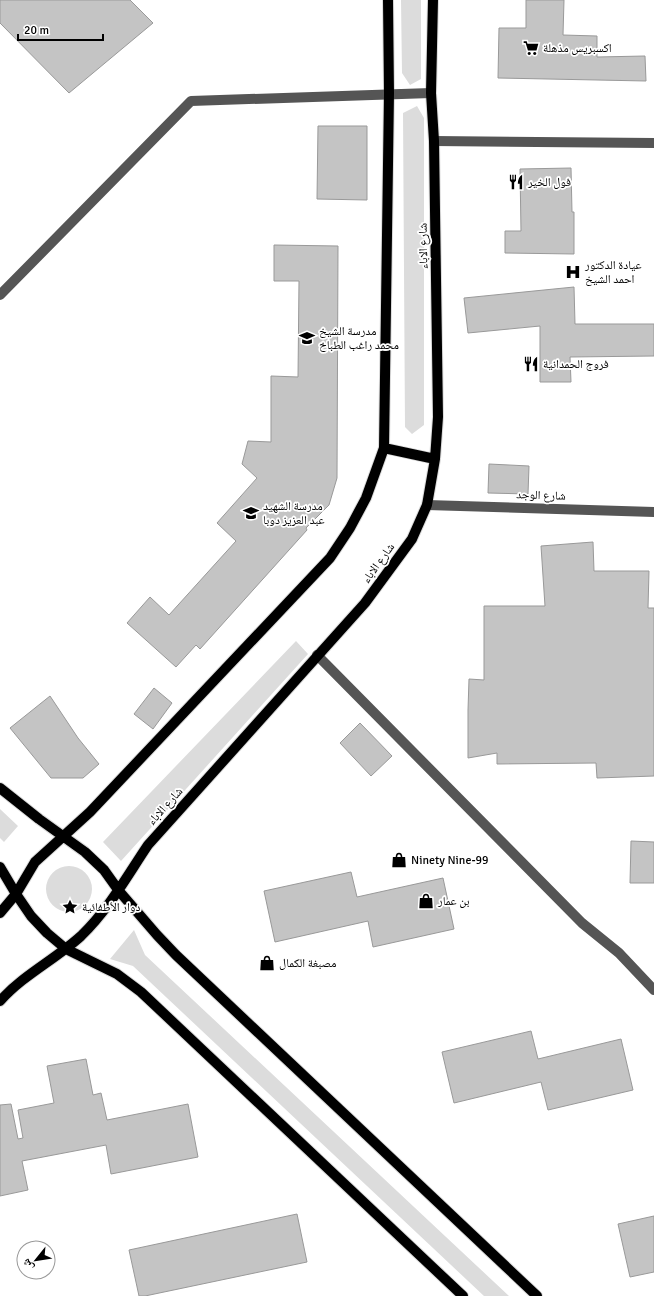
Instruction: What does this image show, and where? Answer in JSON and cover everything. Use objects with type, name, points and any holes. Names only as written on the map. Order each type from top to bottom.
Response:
[{"type":"main road","points":[[0,913],[16,894],[34,862],[90,812],[111,791],[330,558],[350,528],[366,498],[384,448],[389,94],[388,0]]},
{"type":"main road","name":"شارع الاباء","points":[[0,1001],[36,969],[66,949],[95,922],[119,891],[148,845],[369,597],[412,538],[427,505],[436,459],[438,417],[432,92],[433,0]]},
{"type":"main road","points":[[384,448],[436,459]]},
{"type":"main road","points":[[0,788],[85,852],[104,870],[119,891],[176,955],[537,1296]]},
{"type":"main road","points":[[0,867],[16,894],[35,920],[47,933],[66,949],[117,974],[141,992],[463,1296]]},
{"type":"street","points":[[0,295],[191,101],[432,92]]},
{"type":"street","points":[[434,141],[654,143]]},
{"type":"street","name":"شارع الوجد","points":[[427,505],[654,512]]},
{"type":"street","points":[[317,655],[582,923],[618,953],[654,990]]},
{"type":"shaded area","points":[[401,0],[421,0],[421,79],[410,85],[402,73]]},
{"type":"shaded area","points":[[417,106],[424,118],[424,425],[412,434],[405,427],[403,113]]},
{"type":"shaded area","points":[[296,641],[308,654],[121,861],[103,842]]},
{"type":"shaded area","points":[[0,809],[18,826],[4,842],[0,838]]},
{"type":"shaded area","points":[[64,866],[74,866],[86,872],[91,880],[91,898],[86,906],[78,911],[64,912],[56,909],[49,902],[46,894],[46,884],[49,876],[56,869]]},
{"type":"shaded area","points":[[134,930],[145,955],[509,1296],[484,1296],[133,966],[110,959]]},
{"type":"building","points":[[0,0],[130,0],[153,23],[69,93],[0,23]]},
{"type":"building","points":[[526,0],[564,0],[563,35],[597,36],[597,57],[645,56],[646,81],[498,78],[499,28],[526,28]]},
{"type":"building","points":[[318,126],[367,126],[367,200],[317,199]]},
{"type":"building","points":[[571,168],[572,212],[574,212],[574,254],[505,253],[505,231],[521,231],[520,169]]},
{"type":"building","points":[[274,245],[338,246],[337,478],[329,505],[306,528],[307,530],[200,649],[196,645],[176,667],[127,623],[150,597],[169,615],[236,541],[217,523],[257,478],[242,464],[248,441],[271,442],[271,376],[298,377],[299,281],[274,281]]},
{"type":"building","points":[[574,287],[575,324],[654,324],[654,356],[570,357],[571,382],[540,382],[540,326],[468,333],[464,298]]},
{"type":"building","points":[[489,464],[529,466],[528,494],[488,493]]},
{"type":"building","points":[[593,542],[594,571],[649,571],[648,608],[654,608],[654,776],[597,778],[596,763],[497,764],[497,753],[468,758],[469,679],[484,680],[484,606],[545,606],[541,546]]},
{"type":"building","points":[[154,688],[172,703],[153,729],[134,714]]},
{"type":"building","points":[[50,696],[78,738],[99,764],[83,778],[51,778],[10,728]]},
{"type":"building","points":[[360,723],[392,756],[371,776],[340,743]]},
{"type":"building","points":[[631,841],[654,842],[654,883],[630,883]]},
{"type":"building","points":[[351,872],[357,897],[443,878],[454,929],[373,947],[368,921],[275,942],[264,891]]},
{"type":"building","points":[[531,1031],[538,1059],[621,1039],[633,1090],[548,1110],[541,1082],[454,1103],[442,1052]]},
{"type":"building","points":[[86,1059],[93,1095],[101,1093],[107,1120],[188,1104],[198,1157],[111,1174],[106,1145],[22,1161],[28,1190],[0,1196],[0,1105],[11,1104],[18,1139],[23,1138],[18,1110],[54,1103],[47,1066]]},
{"type":"building","points":[[297,1214],[307,1262],[139,1296],[129,1250]]},
{"type":"building","points":[[654,1216],[654,1272],[630,1277],[618,1224]]},
{"type":"place","name":"اكسبريس مذهلة","points":[[531,48]]},
{"type":"place","name":"فول الخير","points":[[516,182]]},
{"type":"place","name":"عيادة الدكتور احمد الشيخ","points":[[573,272]]},
{"type":"place","name":"مدرسة الشيخ محمد راغب الطباخ","points":[[307,338]]},
{"type":"place","name":"فروج الحمدانية","points":[[531,364]]},
{"type":"place","name":"مدرسة الشهيد عبد العزيز دوبا","points":[[251,513]]},
{"type":"place","name":"Ninety Nine-99","points":[[399,860]]},
{"type":"place","name":"بن عمار","points":[[426,901]]},
{"type":"place","name":"دوار الأطفائية","points":[[70,907]]},
{"type":"place","name":"مصبغة الكمال","points":[[267,963]]}]
